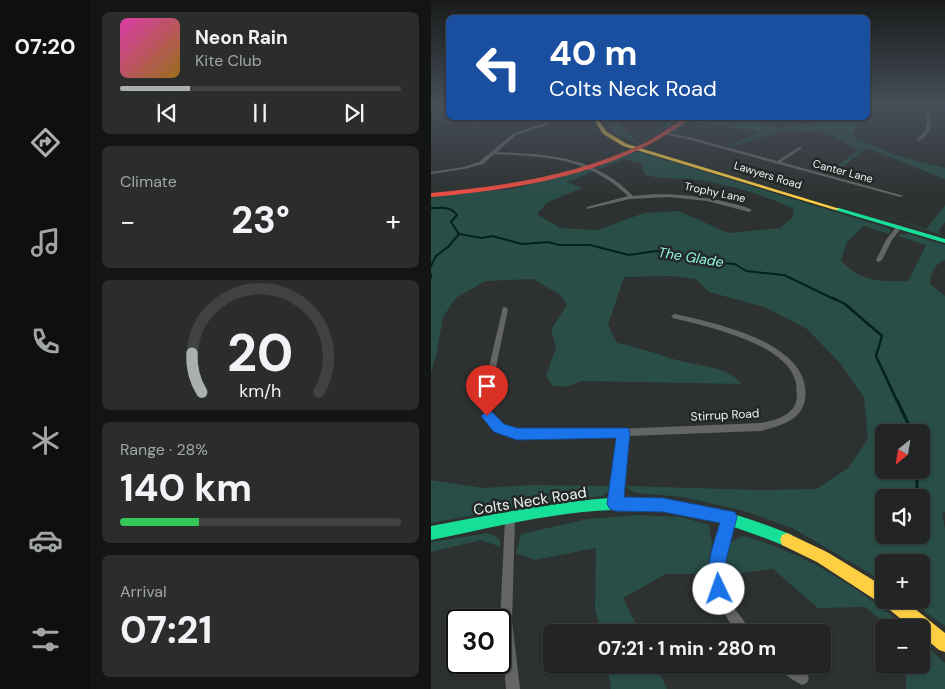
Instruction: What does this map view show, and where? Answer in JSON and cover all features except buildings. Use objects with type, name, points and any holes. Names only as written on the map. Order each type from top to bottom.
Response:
[{"type":"street","points":[[431,173],[470,167],[484,161],[514,135]]},
{"type":"street","name":"Lawyers Road","points":[[608,135],[638,148],[945,241]]},
{"type":"street","points":[[431,195],[488,191],[529,185],[588,168],[638,148],[660,135]]},
{"type":"street","name":"Canter Lane","points":[[672,135],[902,196]]},
{"type":"street","points":[[919,140],[924,135]]},
{"type":"street","points":[[778,162],[800,148]]},
{"type":"street","points":[[494,153],[556,156],[611,178],[631,196]]},
{"type":"street","name":"Trophy Lane","points":[[589,208],[631,196],[681,195],[749,210]]},
{"type":"street","points":[[879,260],[889,240],[899,227]]},
{"type":"street","name":"Stirrup Road","points":[[505,309],[485,402],[487,416],[492,423],[507,432],[517,434],[623,432],[761,426],[785,420],[797,410],[801,403],[802,394],[798,378],[785,360],[766,345],[729,329],[675,316]]},
{"type":"street","points":[[615,504],[623,432]]},
{"type":"street","name":"Colts Neck Road","points":[[431,533],[615,504],[663,505],[729,517],[767,531],[821,555],[875,590]]},
{"type":"street","points":[[729,517],[718,560],[717,576],[723,603],[738,624]]},
{"type":"street","points":[[511,519],[506,621],[513,689]]},
{"type":"street","points":[[902,609],[945,644]]},
{"type":"street","points":[[796,674],[802,678]]},
{"type":"green space","points":[[619,135],[631,135],[638,142],[655,135],[638,144]]},
{"type":"green space","points":[[753,135],[767,135],[730,147],[728,146]]},
{"type":"green space","points":[[832,135],[853,135],[852,137],[895,155],[945,168],[945,179],[867,148],[833,174],[828,173],[858,150]]},
{"type":"green space","points":[[632,152],[640,152],[888,228],[891,231],[889,234],[864,226],[847,242],[841,260],[848,268],[863,277],[871,279],[908,281],[926,245],[898,236],[900,234],[909,234],[945,245],[945,260],[941,261],[934,269],[930,284],[945,296],[945,512],[942,513],[945,529],[945,626],[921,609],[930,609],[930,554],[875,554],[875,576],[792,528],[744,511],[683,497],[635,493],[625,486],[759,490],[817,489],[848,468],[868,439],[864,397],[839,362],[807,329],[764,307],[709,292],[696,279],[671,276],[624,277],[608,325],[617,343],[710,367],[728,373],[742,384],[582,381],[565,387],[553,386],[546,376],[556,347],[551,330],[567,305],[560,295],[533,279],[485,281],[456,298],[443,317],[431,373],[431,196],[512,189],[588,170],[594,171],[567,182],[582,188],[548,202],[537,214],[560,228],[597,230],[644,213],[679,211],[728,233],[780,228],[792,218],[794,209],[756,194],[730,186],[703,181],[650,176],[644,174],[642,164],[624,159],[598,170],[596,168]]},
{"type":"green space","points":[[844,204],[926,229],[945,205],[945,222],[938,232],[945,236]]},
{"type":"green space","points":[[431,480],[483,488],[531,485],[609,486],[608,492],[603,496],[553,501],[431,523]]},
{"type":"green space","points":[[636,515],[681,517],[709,525],[712,543],[706,574],[666,574],[623,598],[636,624],[598,624],[595,607],[596,548],[535,560],[516,553],[521,534],[588,519]]},
{"type":"green space","points":[[488,533],[499,538],[501,547],[481,540],[431,552],[431,542]]},
{"type":"green space","points":[[743,536],[766,543],[809,561],[869,598],[875,602],[875,609],[884,609],[896,619],[880,619],[865,607],[818,608],[773,569],[725,575],[726,556],[731,542]]},
{"type":"green space","points":[[930,649],[945,663],[945,689],[906,689],[906,674],[930,674]]},
{"type":"green space","points":[[608,674],[660,674],[667,689],[611,689]]},
{"type":"waterway","name":"The Glade","points":[[431,208],[445,208],[455,212],[457,215],[451,222],[459,234]]},
{"type":"waterway","points":[[431,266],[436,256],[448,247],[459,234]]},
{"type":"waterway","name":"The Glade","points":[[459,234],[482,238],[492,236],[522,244],[548,242],[559,245],[590,245],[629,255],[656,251],[679,255],[693,261],[735,264],[746,271],[784,275],[836,300]]},
{"type":"waterway","name":"The Glade","points":[[833,298],[845,304],[882,336],[876,356],[897,401]]},
{"type":"waterway","name":"The Glade","points":[[897,400],[908,424]]},
{"type":"waterway","name":"The Glade","points":[[917,479],[917,489]]},
{"type":"traffic: fast","points":[[837,209],[945,241]]},
{"type":"traffic: fast","points":[[431,533],[568,508],[596,505],[651,504],[686,508],[720,516],[787,540]]},
{"type":"traffic: slow","points":[[609,135],[625,145],[837,209]]},
{"type":"traffic: slow","points":[[787,540],[822,557],[875,590]]},
{"type":"traffic: slow","points":[[902,609],[945,644]]},
{"type":"traffic: jam","points":[[431,195],[512,185],[566,174],[618,157],[643,146],[661,135]]},
{"type":"route","points":[[487,416],[499,428],[517,434],[623,432],[615,504],[663,505],[729,517],[718,560],[717,576],[719,589]]}]
